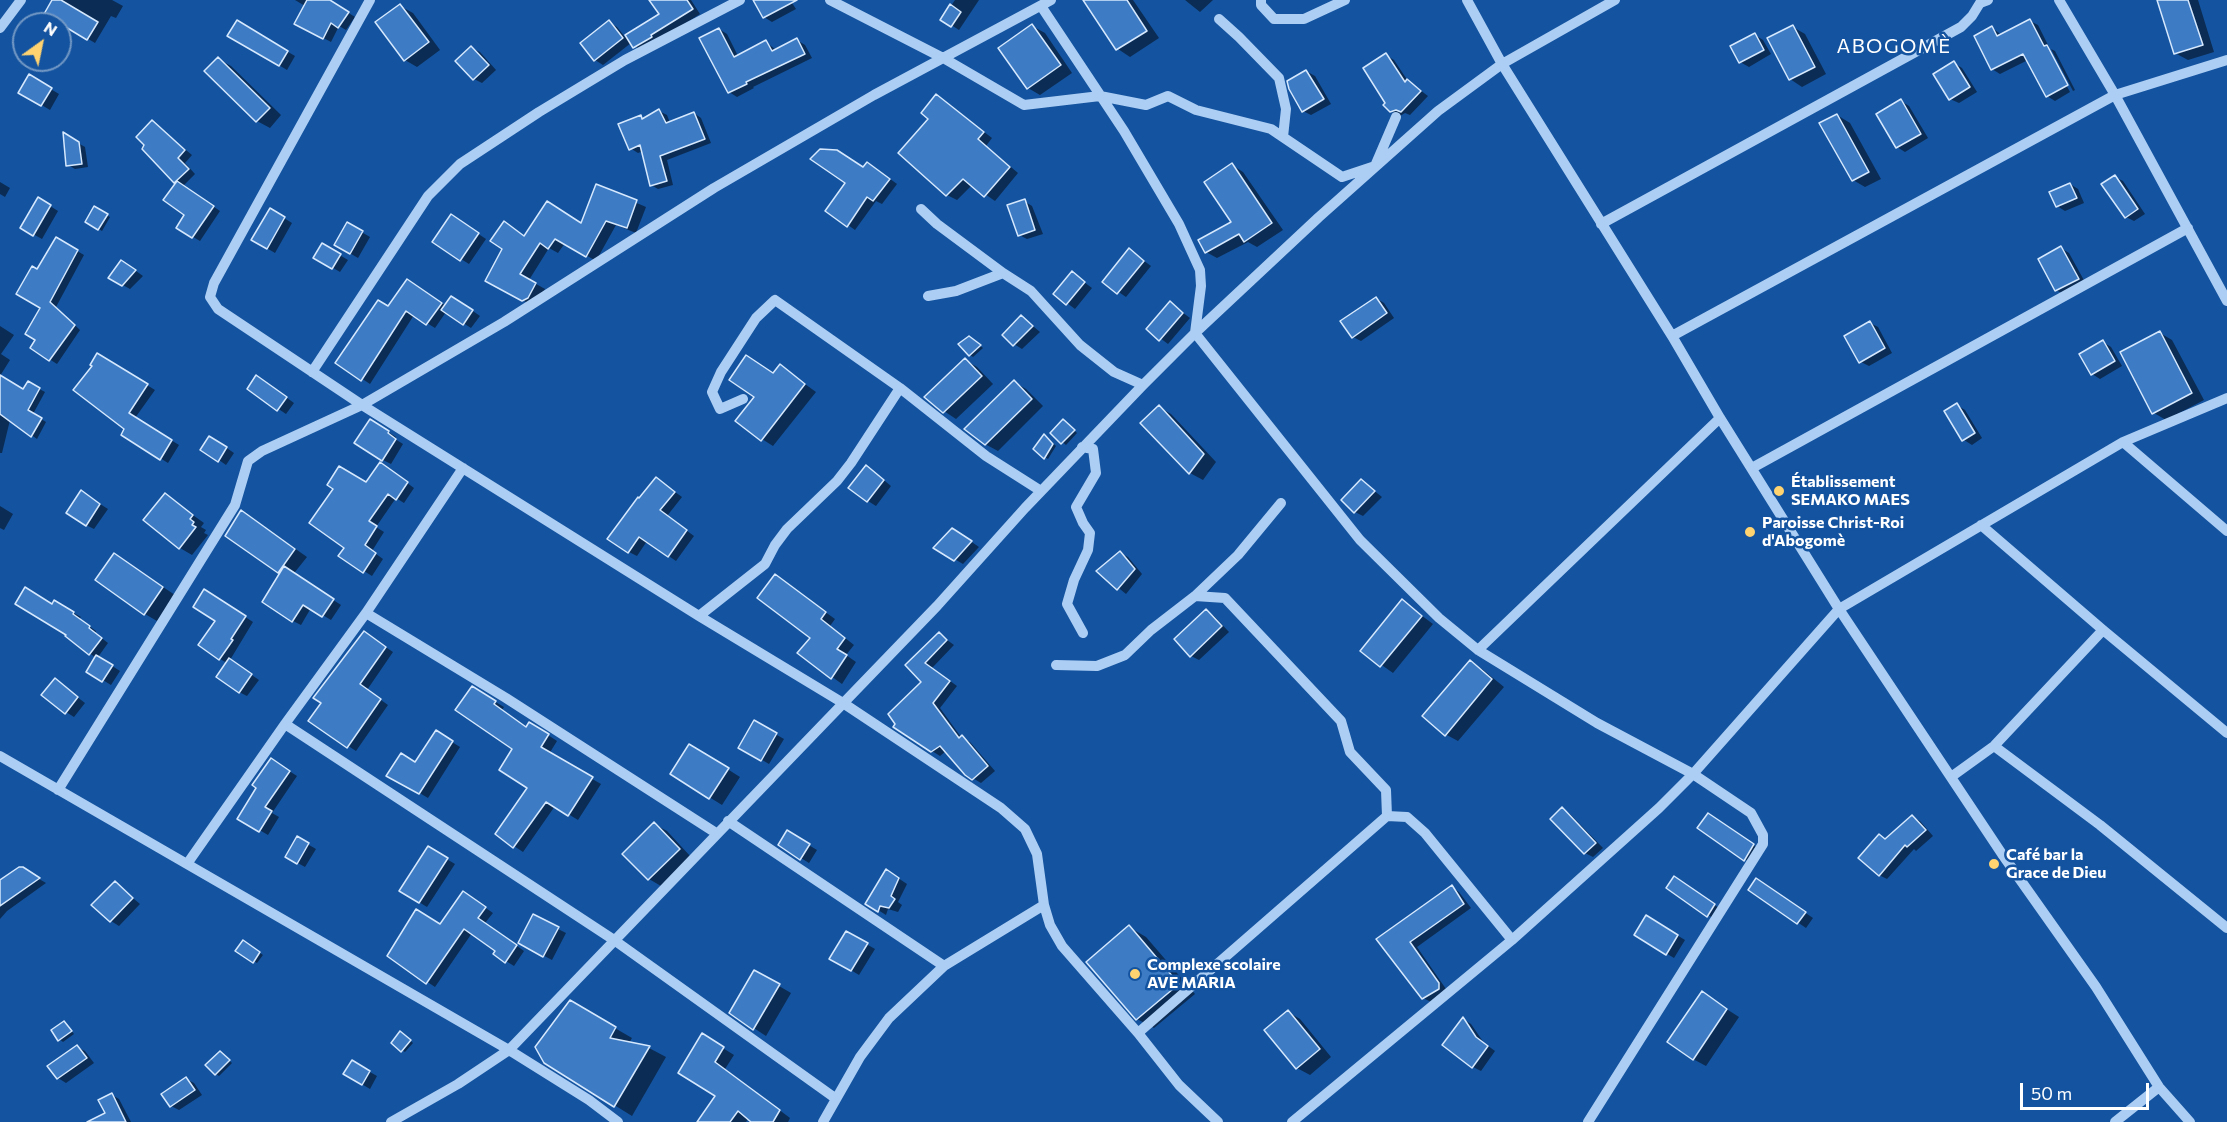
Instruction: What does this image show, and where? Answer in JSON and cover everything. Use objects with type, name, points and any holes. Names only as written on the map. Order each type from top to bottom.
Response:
[{"type":"street","points":[[0,28],[21,0]]},
{"type":"street","points":[[370,0],[214,283],[210,297],[218,309],[362,405],[843,704],[1001,808],[1025,829],[1037,854],[1044,905],[1050,925],[1062,946],[1138,1033],[1179,1085],[1218,1122]]},
{"type":"street","points":[[312,372],[428,196],[460,165],[539,112],[625,60],[740,0]]},
{"type":"street","points":[[830,0],[945,58],[1024,105],[1100,96],[1146,105],[1168,96],[1196,110],[1271,129],[1342,177],[1375,166],[1396,117]]},
{"type":"street","points":[[1261,0],[1261,5],[1275,19],[1304,19],[1345,0]]},
{"type":"street","points":[[1467,0],[1502,64],[1839,609],[2008,864],[2096,987],[2158,1088],[2190,1122]]},
{"type":"street","points":[[391,1122],[458,1084],[509,1050],[937,606],[1082,447],[1195,333],[1375,166],[1438,111],[1502,64],[1616,0]]},
{"type":"street","points":[[1601,224],[1932,44],[1961,27],[1980,3],[1988,0]]},
{"type":"street","points":[[2059,0],[2115,95],[2227,301]]},
{"type":"street","points":[[58,790],[235,505],[248,461],[262,452],[362,405],[504,322],[714,188],[874,95],[1046,3],[1100,96],[1124,130],[1164,197],[1200,270],[1201,286],[1195,333],[1360,540],[1438,618],[1478,650],[1597,723],[1693,774],[1751,813],[1763,835],[1763,844],[1588,1122]]},
{"type":"street","points":[[1219,19],[1279,78],[1286,109],[1283,137]]},
{"type":"street","points":[[1672,336],[2115,95],[2227,60]]},
{"type":"street","points":[[921,209],[937,224],[1031,291],[1080,345],[1114,372],[1143,385]]},
{"type":"street","points":[[1752,468],[2188,228]]},
{"type":"street","points":[[928,296],[956,291],[1003,273]]},
{"type":"street","points":[[743,399],[720,409],[712,392],[721,372],[756,318],[775,300],[900,388],[986,456],[1041,491]]},
{"type":"street","points":[[699,616],[765,564],[787,529],[837,481],[851,463],[900,388]]},
{"type":"street","points":[[1292,1122],[1512,940],[1659,808],[1693,774],[1839,609],[2123,442],[2227,398]]},
{"type":"street","points":[[1478,650],[1720,418]]},
{"type":"street","points":[[2123,442],[2227,531]]},
{"type":"street","points":[[1082,447],[1093,449],[1096,473],[1076,507],[1090,533],[1088,550],[1074,580],[1067,604],[1083,633]]},
{"type":"street","points":[[187,864],[366,613],[463,468]]},
{"type":"street","points":[[1056,664],[1097,666],[1125,655],[1151,630],[1195,596],[1238,555],[1281,503]]},
{"type":"street","points":[[1982,525],[2227,733]]},
{"type":"street","points":[[1195,596],[1225,598],[1341,721],[1350,753],[1386,790],[1387,816]]},
{"type":"street","points":[[366,613],[506,698],[716,833]]},
{"type":"street","points":[[1951,777],[1994,746],[2103,630]]},
{"type":"street","points":[[285,724],[614,940],[835,1098]]},
{"type":"street","points":[[1994,746],[2100,825],[2227,928]]},
{"type":"street","points":[[0,756],[509,1050],[589,1100],[618,1122]]},
{"type":"street","points":[[1138,1033],[1387,816],[1407,817],[1425,833],[1512,940]]},
{"type":"street","points":[[728,821],[944,966]]},
{"type":"street","points":[[823,1122],[860,1057],[889,1018],[944,966],[1044,905]]},
{"type":"street","points":[[2115,1122],[2158,1088]]},
{"type":"building","points":[[52,0],[61,0],[98,22],[87,40],[72,31],[72,12],[45,12]]},
{"type":"building","points":[[307,0],[330,0],[349,12],[338,28],[331,23],[323,39],[294,24]]},
{"type":"building","points":[[649,0],[687,0],[693,9],[633,48],[625,35],[659,14]]},
{"type":"building","points":[[753,0],[797,0],[763,18]]},
{"type":"building","points":[[1083,0],[1127,0],[1147,31],[1116,50]]},
{"type":"building","points":[[2157,0],[2188,0],[2203,45],[2174,54]]},
{"type":"building","points":[[400,4],[429,42],[404,61],[375,22]]},
{"type":"building","points":[[950,4],[961,12],[951,27],[940,20]]},
{"type":"building","points":[[2030,19],[2068,85],[2046,97],[2023,54],[1991,70],[1974,36],[1992,26],[1997,36]]},
{"type":"building","points":[[237,20],[288,51],[279,66],[227,36]]},
{"type":"building","points":[[609,20],[623,38],[594,61],[580,43]]},
{"type":"building","points":[[1032,24],[1061,65],[1027,89],[998,48]]},
{"type":"building","points":[[1793,25],[1815,67],[1789,80],[1767,38]]},
{"type":"building","points":[[719,28],[734,57],[766,40],[772,51],[797,38],[805,54],[728,93],[699,38]]},
{"type":"building","points":[[1755,33],[1764,50],[1739,63],[1730,46]]},
{"type":"building","points":[[471,46],[489,65],[473,80],[455,61]]},
{"type":"building","points":[[1386,53],[1405,82],[1407,79],[1421,91],[1401,112],[1396,110],[1390,112],[1383,105],[1385,103],[1363,68]]},
{"type":"building","points":[[218,57],[270,108],[256,122],[204,71]]},
{"type":"building","points":[[1954,61],[1970,87],[1949,100],[1933,74]]},
{"type":"building","points":[[1306,70],[1324,99],[1302,112],[1287,81]]},
{"type":"building","points":[[29,74],[52,88],[41,106],[18,93]]},
{"type":"building","points":[[936,94],[984,132],[978,139],[1010,167],[984,197],[963,179],[946,196],[898,153],[928,119],[921,113]]},
{"type":"building","points":[[1901,99],[1921,134],[1896,148],[1876,114]]},
{"type":"building","points":[[659,109],[666,123],[694,112],[705,139],[660,156],[667,181],[650,186],[640,145],[629,150],[618,124],[641,115],[642,119]]},
{"type":"building","points":[[1837,114],[1869,172],[1852,181],[1819,123]]},
{"type":"building","points":[[152,120],[185,150],[178,158],[189,169],[174,183],[142,149],[144,145],[136,137]]},
{"type":"building","points":[[63,132],[79,142],[82,164],[66,166]]},
{"type":"building","points":[[820,149],[837,150],[863,167],[867,162],[890,179],[873,201],[867,197],[847,227],[825,211],[845,183],[810,159]]},
{"type":"building","points":[[1232,163],[1272,223],[1244,242],[1239,234],[1205,253],[1198,240],[1231,222],[1204,182]]},
{"type":"building","points":[[2115,175],[2138,209],[2125,218],[2101,184]]},
{"type":"building","points":[[177,181],[214,206],[192,238],[176,228],[184,215],[163,200]]},
{"type":"building","points":[[2070,183],[2077,198],[2056,207],[2049,192]]},
{"type":"building","points":[[596,184],[637,200],[627,228],[606,221],[586,257],[555,239],[548,249],[540,243],[520,274],[536,283],[528,298],[522,301],[485,281],[502,249],[490,241],[504,221],[524,236],[547,201],[581,223]]},
{"type":"building","points":[[38,197],[51,205],[33,236],[20,228]]},
{"type":"building","points":[[1025,199],[1035,230],[1018,236],[1007,205]]},
{"type":"building","points":[[94,206],[108,214],[98,230],[85,222]]},
{"type":"building","points":[[270,208],[285,217],[267,249],[251,240]]},
{"type":"building","points":[[451,214],[479,233],[460,261],[432,242]]},
{"type":"building","points":[[347,222],[363,231],[350,254],[334,245]]},
{"type":"building","points":[[56,237],[78,250],[50,302],[75,325],[49,361],[30,348],[35,340],[25,334],[40,308],[16,294],[32,266],[37,269]]},
{"type":"building","points":[[322,243],[341,254],[332,269],[313,258]]},
{"type":"building","points":[[2061,246],[2079,279],[2055,291],[2038,259]]},
{"type":"building","points":[[1129,248],[1144,261],[1117,294],[1102,282]]},
{"type":"building","points":[[121,260],[136,270],[122,286],[108,278]]},
{"type":"building","points":[[1072,271],[1085,282],[1066,305],[1053,294]]},
{"type":"building","points":[[407,279],[442,303],[426,325],[406,311],[361,381],[335,363],[378,300],[388,306]]},
{"type":"building","points":[[451,296],[473,310],[463,325],[441,310]]},
{"type":"building","points":[[1376,297],[1387,313],[1352,338],[1340,321]]},
{"type":"building","points":[[1170,301],[1183,313],[1159,341],[1146,329]]},
{"type":"building","points":[[1021,315],[1033,326],[1013,346],[1002,335]]},
{"type":"building","points":[[1870,321],[1885,348],[1859,363],[1844,336]]},
{"type":"building","points":[[2160,331],[2192,393],[2152,414],[2120,352]]},
{"type":"building","points":[[969,336],[981,345],[969,356],[958,344]]},
{"type":"building","points":[[2103,340],[2115,361],[2091,375],[2079,354]]},
{"type":"building","points":[[97,353],[148,384],[129,413],[172,440],[160,460],[121,435],[124,429],[73,390],[92,366],[90,365]]},
{"type":"building","points":[[746,355],[773,373],[780,364],[805,384],[761,441],[735,421],[754,397],[729,380]]},
{"type":"building","points":[[965,358],[982,376],[943,413],[924,397]]},
{"type":"building","points":[[0,375],[23,389],[28,381],[40,388],[28,410],[42,418],[31,437],[0,414]]},
{"type":"building","points":[[256,375],[287,397],[277,411],[247,389]]},
{"type":"building","points":[[1014,380],[1032,399],[985,445],[964,429]]},
{"type":"building","points":[[1957,403],[1975,433],[1962,441],[1944,411]]},
{"type":"building","points":[[1159,405],[1204,454],[1189,474],[1140,423]]},
{"type":"building","points":[[370,419],[389,431],[388,433],[396,439],[382,461],[354,443]]},
{"type":"building","points":[[1063,419],[1075,430],[1061,444],[1050,433]]},
{"type":"building","points":[[1044,434],[1053,444],[1044,459],[1033,449]]},
{"type":"building","points":[[209,436],[227,447],[218,462],[200,450]]},
{"type":"building","points":[[380,462],[408,482],[396,500],[388,494],[369,521],[377,526],[365,545],[376,553],[363,573],[338,556],[344,548],[309,523],[333,489],[327,485],[339,466],[366,482]]},
{"type":"building","points":[[866,465],[884,480],[867,502],[848,488]]},
{"type":"building","points":[[656,477],[675,492],[660,510],[687,530],[668,557],[639,537],[628,553],[607,539]]},
{"type":"building","points":[[1361,479],[1375,491],[1354,513],[1341,500]]},
{"type":"building","points":[[81,490],[100,504],[86,526],[66,513]]},
{"type":"building","points":[[165,493],[193,515],[190,519],[194,522],[192,525],[196,527],[179,549],[143,520]]},
{"type":"building","points":[[241,510],[295,549],[278,573],[225,536]]},
{"type":"building","points":[[952,528],[972,541],[954,561],[933,548]]},
{"type":"building","points":[[1120,551],[1135,569],[1117,590],[1096,571]]},
{"type":"building","points":[[114,553],[163,587],[144,615],[95,580]]},
{"type":"building","points":[[284,566],[334,599],[322,617],[303,605],[292,622],[262,602]]},
{"type":"building","points":[[775,574],[826,612],[821,619],[845,638],[837,649],[847,655],[831,679],[797,653],[810,638],[757,598]]},
{"type":"building","points":[[25,587],[52,604],[54,600],[74,612],[73,614],[102,638],[89,655],[66,635],[15,604]]},
{"type":"building","points":[[204,589],[246,616],[219,660],[198,645],[215,621],[193,607]]},
{"type":"building","points":[[1402,599],[1422,616],[1380,667],[1360,651]]},
{"type":"building","points":[[1206,609],[1222,626],[1190,657],[1174,639]]},
{"type":"building","points":[[364,631],[386,647],[360,684],[381,699],[347,748],[308,721],[321,703],[313,698]]},
{"type":"building","points":[[939,632],[947,640],[925,663],[950,681],[933,703],[959,738],[962,735],[988,766],[972,780],[940,746],[931,752],[893,727],[895,724],[888,714],[921,682],[905,665]]},
{"type":"building","points":[[96,655],[113,665],[102,682],[86,672]]},
{"type":"building","points":[[229,658],[252,674],[239,693],[216,677]]},
{"type":"building","points":[[1470,660],[1492,679],[1445,736],[1422,716]]},
{"type":"building","points":[[55,678],[78,697],[65,714],[41,695]]},
{"type":"building","points":[[472,686],[496,701],[494,704],[526,727],[529,722],[549,734],[541,747],[593,777],[568,816],[546,802],[513,848],[495,834],[527,788],[499,770],[512,749],[455,710]]},
{"type":"building","points":[[754,720],[777,733],[761,761],[738,748]]},
{"type":"building","points":[[436,730],[453,741],[419,794],[386,776],[401,753],[415,762]]},
{"type":"building","points":[[689,744],[729,768],[709,799],[670,774]]},
{"type":"building","points":[[271,758],[290,771],[265,807],[272,811],[259,832],[237,819],[256,788],[252,785]]},
{"type":"building","points":[[1562,807],[1596,843],[1584,854],[1550,819]]},
{"type":"building","points":[[1708,813],[1754,844],[1744,861],[1697,828]]},
{"type":"building","points":[[1912,815],[1926,830],[1907,847],[1905,845],[1879,876],[1858,858],[1879,834],[1885,839]]},
{"type":"building","points":[[654,822],[680,849],[648,880],[622,854]]},
{"type":"building","points":[[787,830],[810,844],[800,860],[778,845]]},
{"type":"building","points":[[297,836],[309,843],[297,864],[285,857]]},
{"type":"building","points":[[428,846],[448,858],[419,903],[399,891]]},
{"type":"building","points":[[19,867],[23,867],[40,878],[0,906],[0,880]]},
{"type":"building","points":[[886,869],[899,878],[891,896],[895,899],[889,908],[880,906],[878,912],[865,904]]},
{"type":"building","points":[[1674,876],[1715,904],[1707,917],[1666,888]]},
{"type":"building","points":[[1756,878],[1806,912],[1797,924],[1748,890]]},
{"type":"building","points":[[115,881],[133,898],[110,922],[91,905]]},
{"type":"building","points":[[1452,885],[1464,904],[1410,942],[1439,983],[1439,989],[1422,999],[1376,939]]},
{"type":"building","points":[[463,891],[486,907],[478,918],[517,945],[505,963],[493,954],[495,951],[464,929],[426,984],[387,956],[416,909],[440,924]]},
{"type":"building","points":[[533,914],[559,927],[543,957],[518,943]]},
{"type":"building","points":[[1646,915],[1678,935],[1666,955],[1634,935]]},
{"type":"building","points":[[1129,925],[1179,984],[1136,1020],[1086,962]]},
{"type":"building","points":[[846,931],[868,943],[851,971],[829,959]]},
{"type":"building","points":[[243,940],[260,952],[253,963],[235,951]]},
{"type":"building","points":[[754,970],[780,984],[753,1030],[729,1013]]},
{"type":"building","points":[[1702,991],[1727,1009],[1693,1060],[1667,1042]]},
{"type":"building","points":[[570,1000],[616,1027],[610,1038],[650,1046],[614,1107],[544,1063],[535,1047]]},
{"type":"building","points":[[1288,1010],[1320,1049],[1296,1069],[1264,1030]]},
{"type":"building","points":[[1463,1017],[1476,1037],[1488,1046],[1472,1068],[1442,1045]]},
{"type":"building","points":[[64,1021],[72,1031],[58,1041],[51,1030]]},
{"type":"building","points":[[400,1031],[411,1040],[401,1052],[391,1043]]},
{"type":"building","points":[[702,1033],[724,1047],[715,1062],[780,1110],[773,1122],[751,1122],[738,1111],[730,1122],[697,1122],[715,1096],[678,1073]]},
{"type":"building","points":[[77,1045],[87,1058],[57,1079],[47,1066]]},
{"type":"building","points":[[220,1051],[230,1060],[215,1075],[205,1065]]},
{"type":"building","points":[[352,1060],[370,1071],[362,1085],[343,1074]]},
{"type":"building","points":[[186,1077],[195,1090],[170,1107],[161,1094]]},
{"type":"building","points":[[112,1093],[126,1122],[87,1122],[105,1113],[98,1100]]},
{"type":"place","name":"Établissement SEMAKO MAES","points":[[1779,491]]},
{"type":"place","name":"Paroisse Christ-Roi d'Abogomè","points":[[1750,532]]},
{"type":"place","name":"Café bar la Grace de Dieu","points":[[1994,864]]},
{"type":"place","name":"Complexe scolaire AVE MARIA","points":[[1135,974]]},
{"type":"district","name":"ABOGOMÈ","points":[[1894,46]]}]
